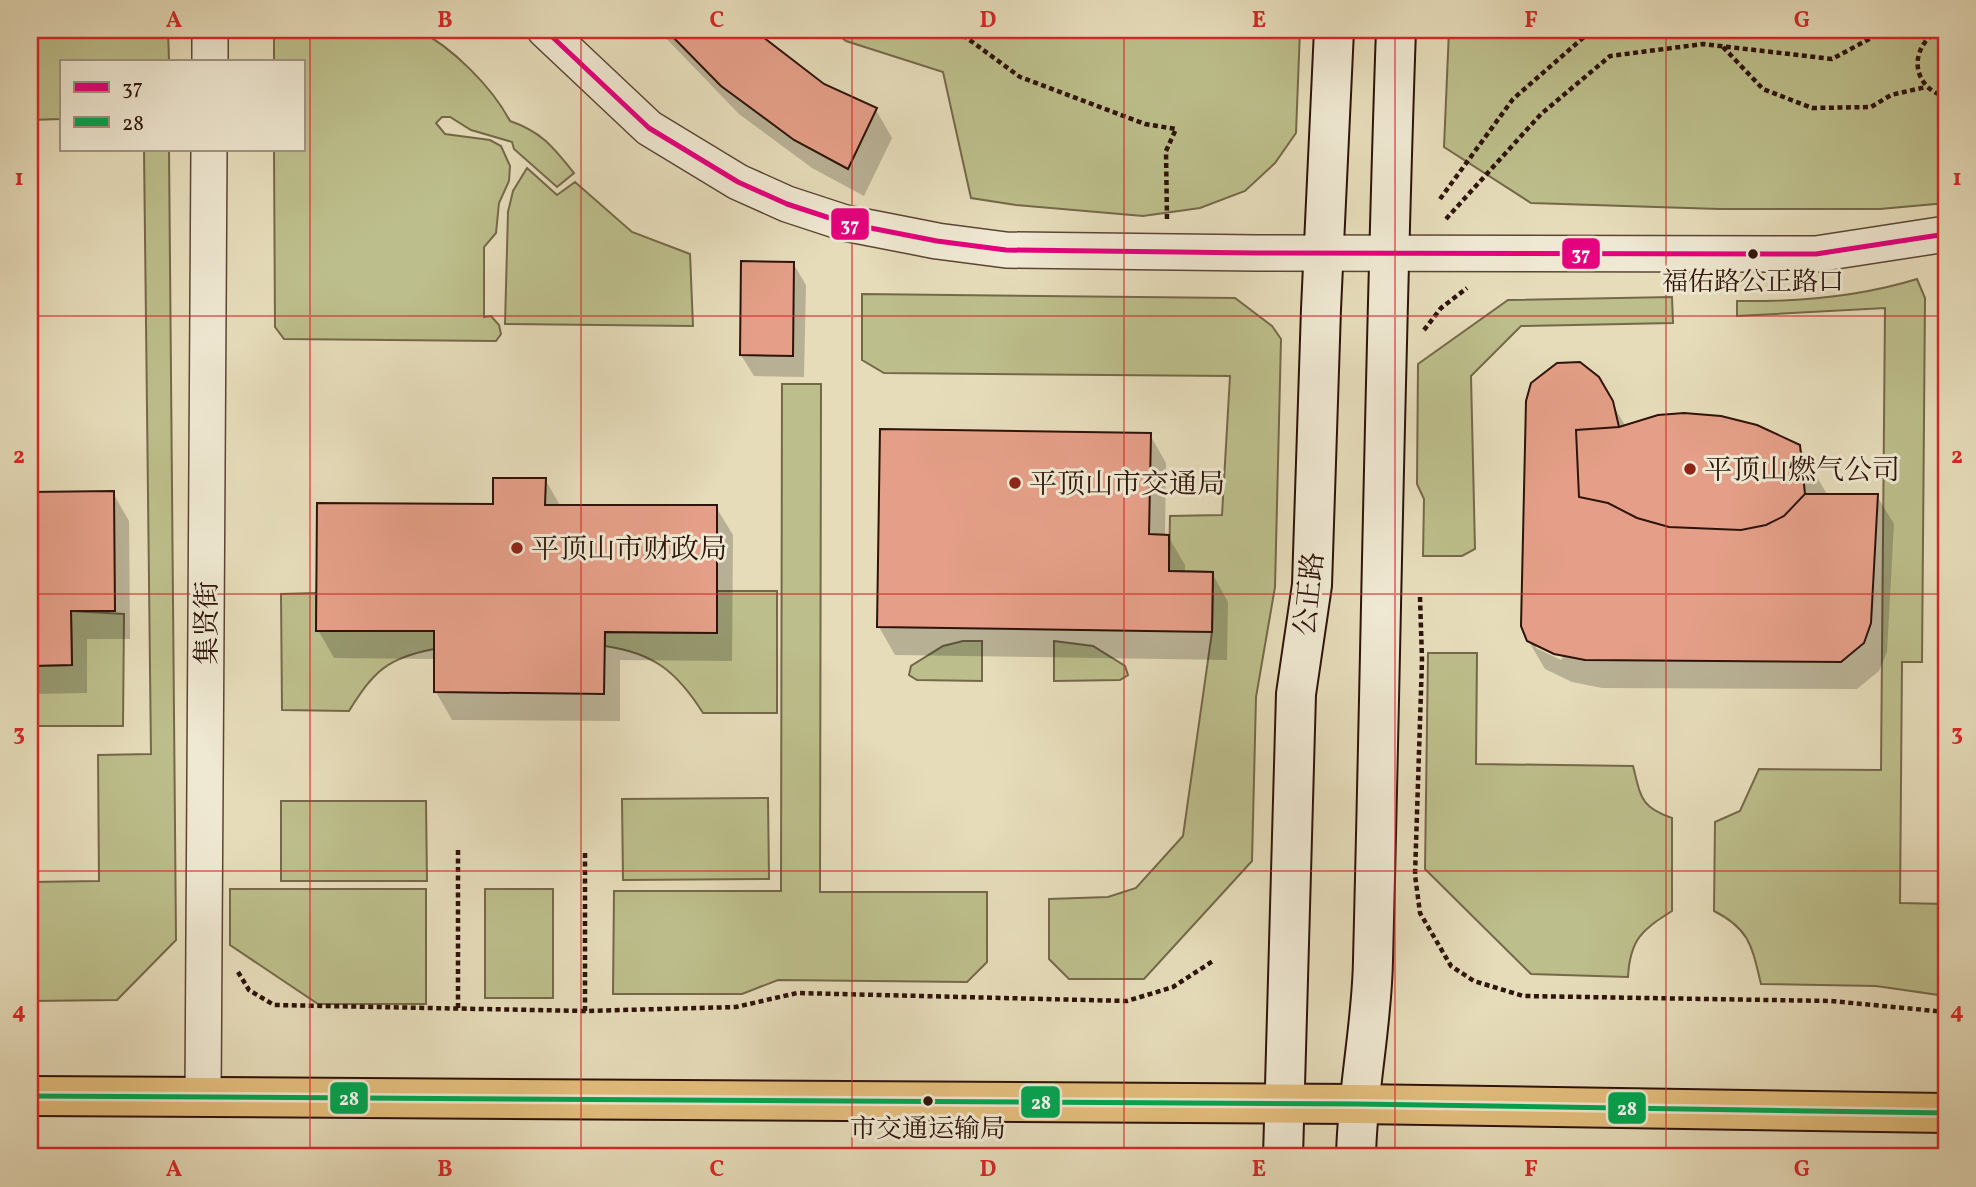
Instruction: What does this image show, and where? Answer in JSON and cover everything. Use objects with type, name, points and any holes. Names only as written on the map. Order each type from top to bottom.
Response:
[{"type":"main road","name":"公正路","points":[[1283,1157],[1296,694],[1312,585],[1334,30]]},
{"type":"main road","points":[[1356,1157],[1357,1104],[1373,965],[1388,253],[1396,30]]},
{"type":"main road","points":[[30,1096],[1284,1103],[1946,1113]]},
{"type":"street","points":[[210,30],[210,60]]},
{"type":"street","points":[[545,30],[649,128],[738,182],[787,204],[845,223],[937,241],[1006,250],[1324,254],[1816,254],[1946,234]]},
{"type":"street","name":"集贤街","points":[[203,1098],[209,150]]},
{"type":"path","points":[[956,30],[1020,77],[1144,124],[1176,129],[1166,151],[1168,252]]},
{"type":"path","points":[[1440,199],[1513,99],[1592,30]]},
{"type":"path","points":[[1440,227],[1541,114],[1610,56],[1660,47],[1703,44],[1832,59],[1886,30]]},
{"type":"path","points":[[1939,30],[1928,36],[1917,55],[1917,67],[1926,87],[1946,97]]},
{"type":"path","points":[[1723,47],[1763,89],[1812,108],[1871,107],[1891,95],[1926,87]]},
{"type":"path","points":[[1419,337],[1441,308],[1469,287]]},
{"type":"path","points":[[1420,591],[1422,660],[1415,875],[1420,913],[1451,966],[1474,981],[1523,996],[1831,1001],[1946,1012]]},
{"type":"path","points":[[458,850],[458,1008]]},
{"type":"path","points":[[585,853],[585,1011]]},
{"type":"path","points":[[237,970],[249,990],[274,1005],[585,1011],[736,1007],[797,993],[1127,1001],[1173,987],[1213,961]]},
{"type":"green space","points":[[118,30],[168,30],[169,60],[60,60],[60,119],[30,120],[30,35],[117,34]]},
{"type":"green space","points":[[274,30],[418,30],[431,37],[470,69],[493,95],[510,121],[531,130],[560,155],[574,173],[557,187],[514,149],[512,142],[471,130],[450,117],[442,117],[436,123],[445,134],[490,140],[501,146],[510,166],[509,181],[499,203],[496,233],[484,247],[484,317],[491,316],[499,325],[501,334],[496,341],[284,339],[275,327],[274,150],[304,150],[304,60],[274,60]]},
{"type":"green space","points":[[833,30],[1300,30],[1296,133],[1275,163],[1245,191],[1200,208],[1143,216],[1016,205],[971,198],[943,72],[846,41]]},
{"type":"green space","points":[[1449,30],[1946,30],[1946,203],[1880,209],[1719,209],[1531,203],[1444,147]]},
{"type":"green space","points":[[144,150],[169,150],[176,940],[117,1000],[30,1001],[30,882],[99,881],[98,755],[151,754]]},
{"type":"green space","points":[[527,168],[557,195],[575,182],[632,232],[690,254],[693,326],[505,324],[508,212],[513,191]]},
{"type":"green space","points":[[1917,279],[1925,298],[1922,662],[1902,662],[1900,903],[1946,904],[1946,996],[1876,986],[1761,984],[1748,940],[1735,925],[1714,911],[1715,822],[1740,811],[1759,769],[1881,770],[1885,308],[1737,316],[1737,301],[1828,297]]},
{"type":"green space","points":[[862,294],[1235,298],[1272,326],[1281,339],[1275,587],[1256,697],[1252,861],[1144,979],[1069,979],[1049,959],[1049,899],[1108,897],[1136,888],[1183,836],[1212,632],[1213,572],[1169,571],[1170,516],[1222,515],[1230,376],[884,373],[862,360]]},
{"type":"green space","points":[[1672,297],[1673,323],[1521,326],[1471,376],[1475,549],[1462,556],[1423,556],[1424,499],[1417,484],[1418,364],[1508,300]]},
{"type":"green space","points":[[782,384],[821,384],[820,892],[987,892],[987,962],[967,982],[778,980],[742,994],[613,994],[614,891],[781,891]]},
{"type":"green space","points":[[717,591],[777,591],[777,713],[703,713],[684,686],[663,667],[651,659],[605,646],[605,632],[717,633]]},
{"type":"green space","points":[[316,593],[317,631],[434,631],[434,649],[404,657],[383,668],[366,686],[349,711],[282,710],[281,594]]},
{"type":"green space","points":[[71,611],[124,614],[123,726],[30,726],[30,666],[72,665]]},
{"type":"green space","points":[[963,641],[982,641],[982,681],[917,680],[909,675],[911,666],[943,646]]},
{"type":"green space","points":[[1054,641],[1093,646],[1125,666],[1128,675],[1120,680],[1054,681]]},
{"type":"green space","points":[[1428,653],[1477,653],[1476,764],[1633,766],[1644,800],[1654,810],[1672,818],[1672,911],[1645,930],[1635,944],[1628,977],[1531,974],[1425,869]]},
{"type":"green space","points":[[768,798],[769,879],[623,880],[622,799]]},
{"type":"green space","points":[[281,801],[426,801],[427,881],[281,881]]},
{"type":"green space","points":[[230,889],[426,889],[426,1004],[318,1004],[230,945]]},
{"type":"green space","points":[[485,889],[553,889],[553,998],[485,998]]},
{"type":"building","points":[[666,30],[754,30],[824,84],[877,108],[848,169],[794,140],[721,86]]},
{"type":"building","points":[[741,261],[794,262],[793,356],[740,355]]},
{"type":"building","points":[[1580,362],[1599,377],[1613,401],[1619,427],[1658,415],[1684,413],[1721,416],[1757,425],[1800,445],[1805,494],[1878,494],[1871,623],[1864,643],[1841,662],[1585,660],[1554,654],[1527,641],[1521,626],[1526,401],[1531,383],[1557,363]]},
{"type":"building","name":"平顶山燃气公司","points":[[1684,413],[1721,416],[1757,425],[1800,445],[1805,494],[1784,516],[1766,525],[1741,530],[1669,527],[1637,518],[1608,503],[1579,497],[1576,430],[1619,427],[1658,415]]},
{"type":"building","name":"平顶山市交通局","points":[[880,429],[1151,433],[1149,534],[1169,535],[1169,571],[1213,572],[1212,632],[877,627]]},
{"type":"building","name":"平顶山市财政局","points":[[493,478],[546,478],[545,505],[717,505],[717,633],[605,632],[604,694],[434,692],[434,631],[316,631],[317,503],[493,504]]},
{"type":"building","points":[[114,491],[115,611],[71,611],[72,665],[30,666],[30,492]]},
{"type":"transit line","name":"37","points":[[545,30],[649,128],[738,182],[787,204],[845,223],[937,241],[1006,250],[1816,254],[1946,234]]},
{"type":"transit line","name":"28","points":[[30,1096],[1357,1104],[1946,1113]]},
{"type":"place","name":"福佑路公正路口","points":[[1753,254]]},
{"type":"place","name":"平顶山燃气公司","points":[[1690,469]]},
{"type":"place","name":"平顶山市交通局","points":[[1015,483]]},
{"type":"place","name":"平顶山市财政局","points":[[517,548]]},
{"type":"place","name":"市交通运输局","points":[[928,1101]]}]
